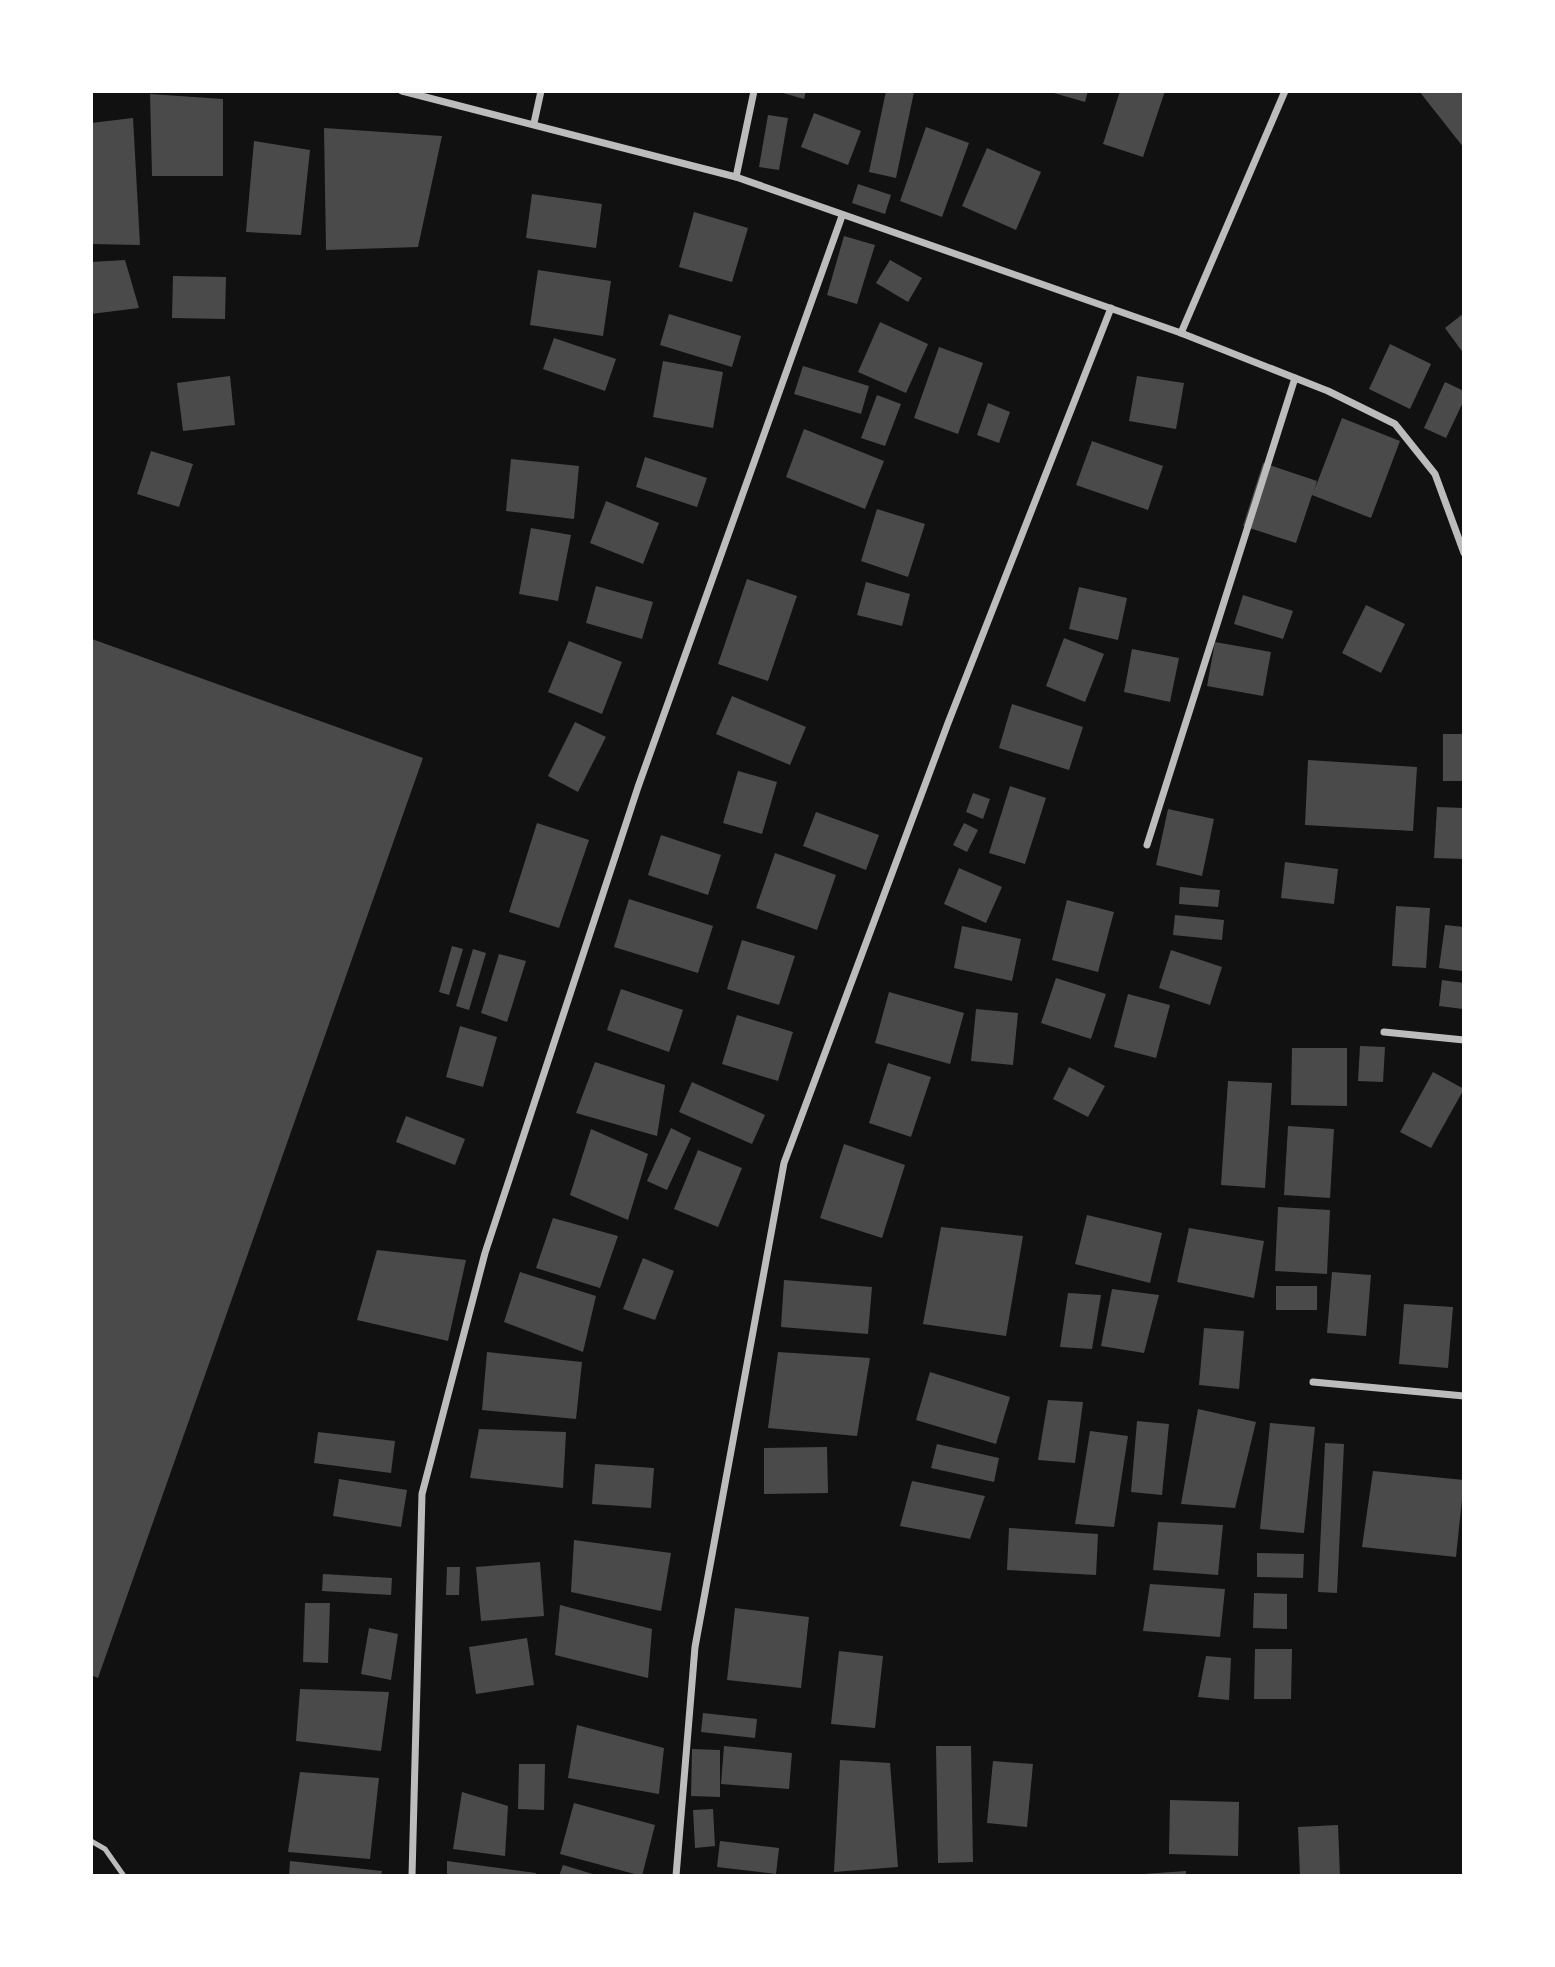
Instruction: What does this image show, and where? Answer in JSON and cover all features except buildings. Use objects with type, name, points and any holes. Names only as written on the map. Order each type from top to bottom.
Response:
[{"type":"street","points":[[402,91],[736,177],[1181,333],[1295,378],[1395,424],[1436,474],[1464,553]]},
{"type":"street","points":[[534,123],[541,91]]},
{"type":"street","points":[[736,177],[754,91]]},
{"type":"street","points":[[1181,333],[1285,91]]},
{"type":"street","points":[[412,1876],[422,1494],[485,1254],[638,788],[842,216]]},
{"type":"street","points":[[676,1876],[695,1647],[784,1163],[948,723],[1111,308]]},
{"type":"street","points":[[1147,845],[1295,378]]},
{"type":"street","points":[[1384,1032],[1464,1040]]},
{"type":"street","points":[[1313,1382],[1464,1396]]},
{"type":"lane","points":[[91,1841],[105,1849],[124,1876]]}]
